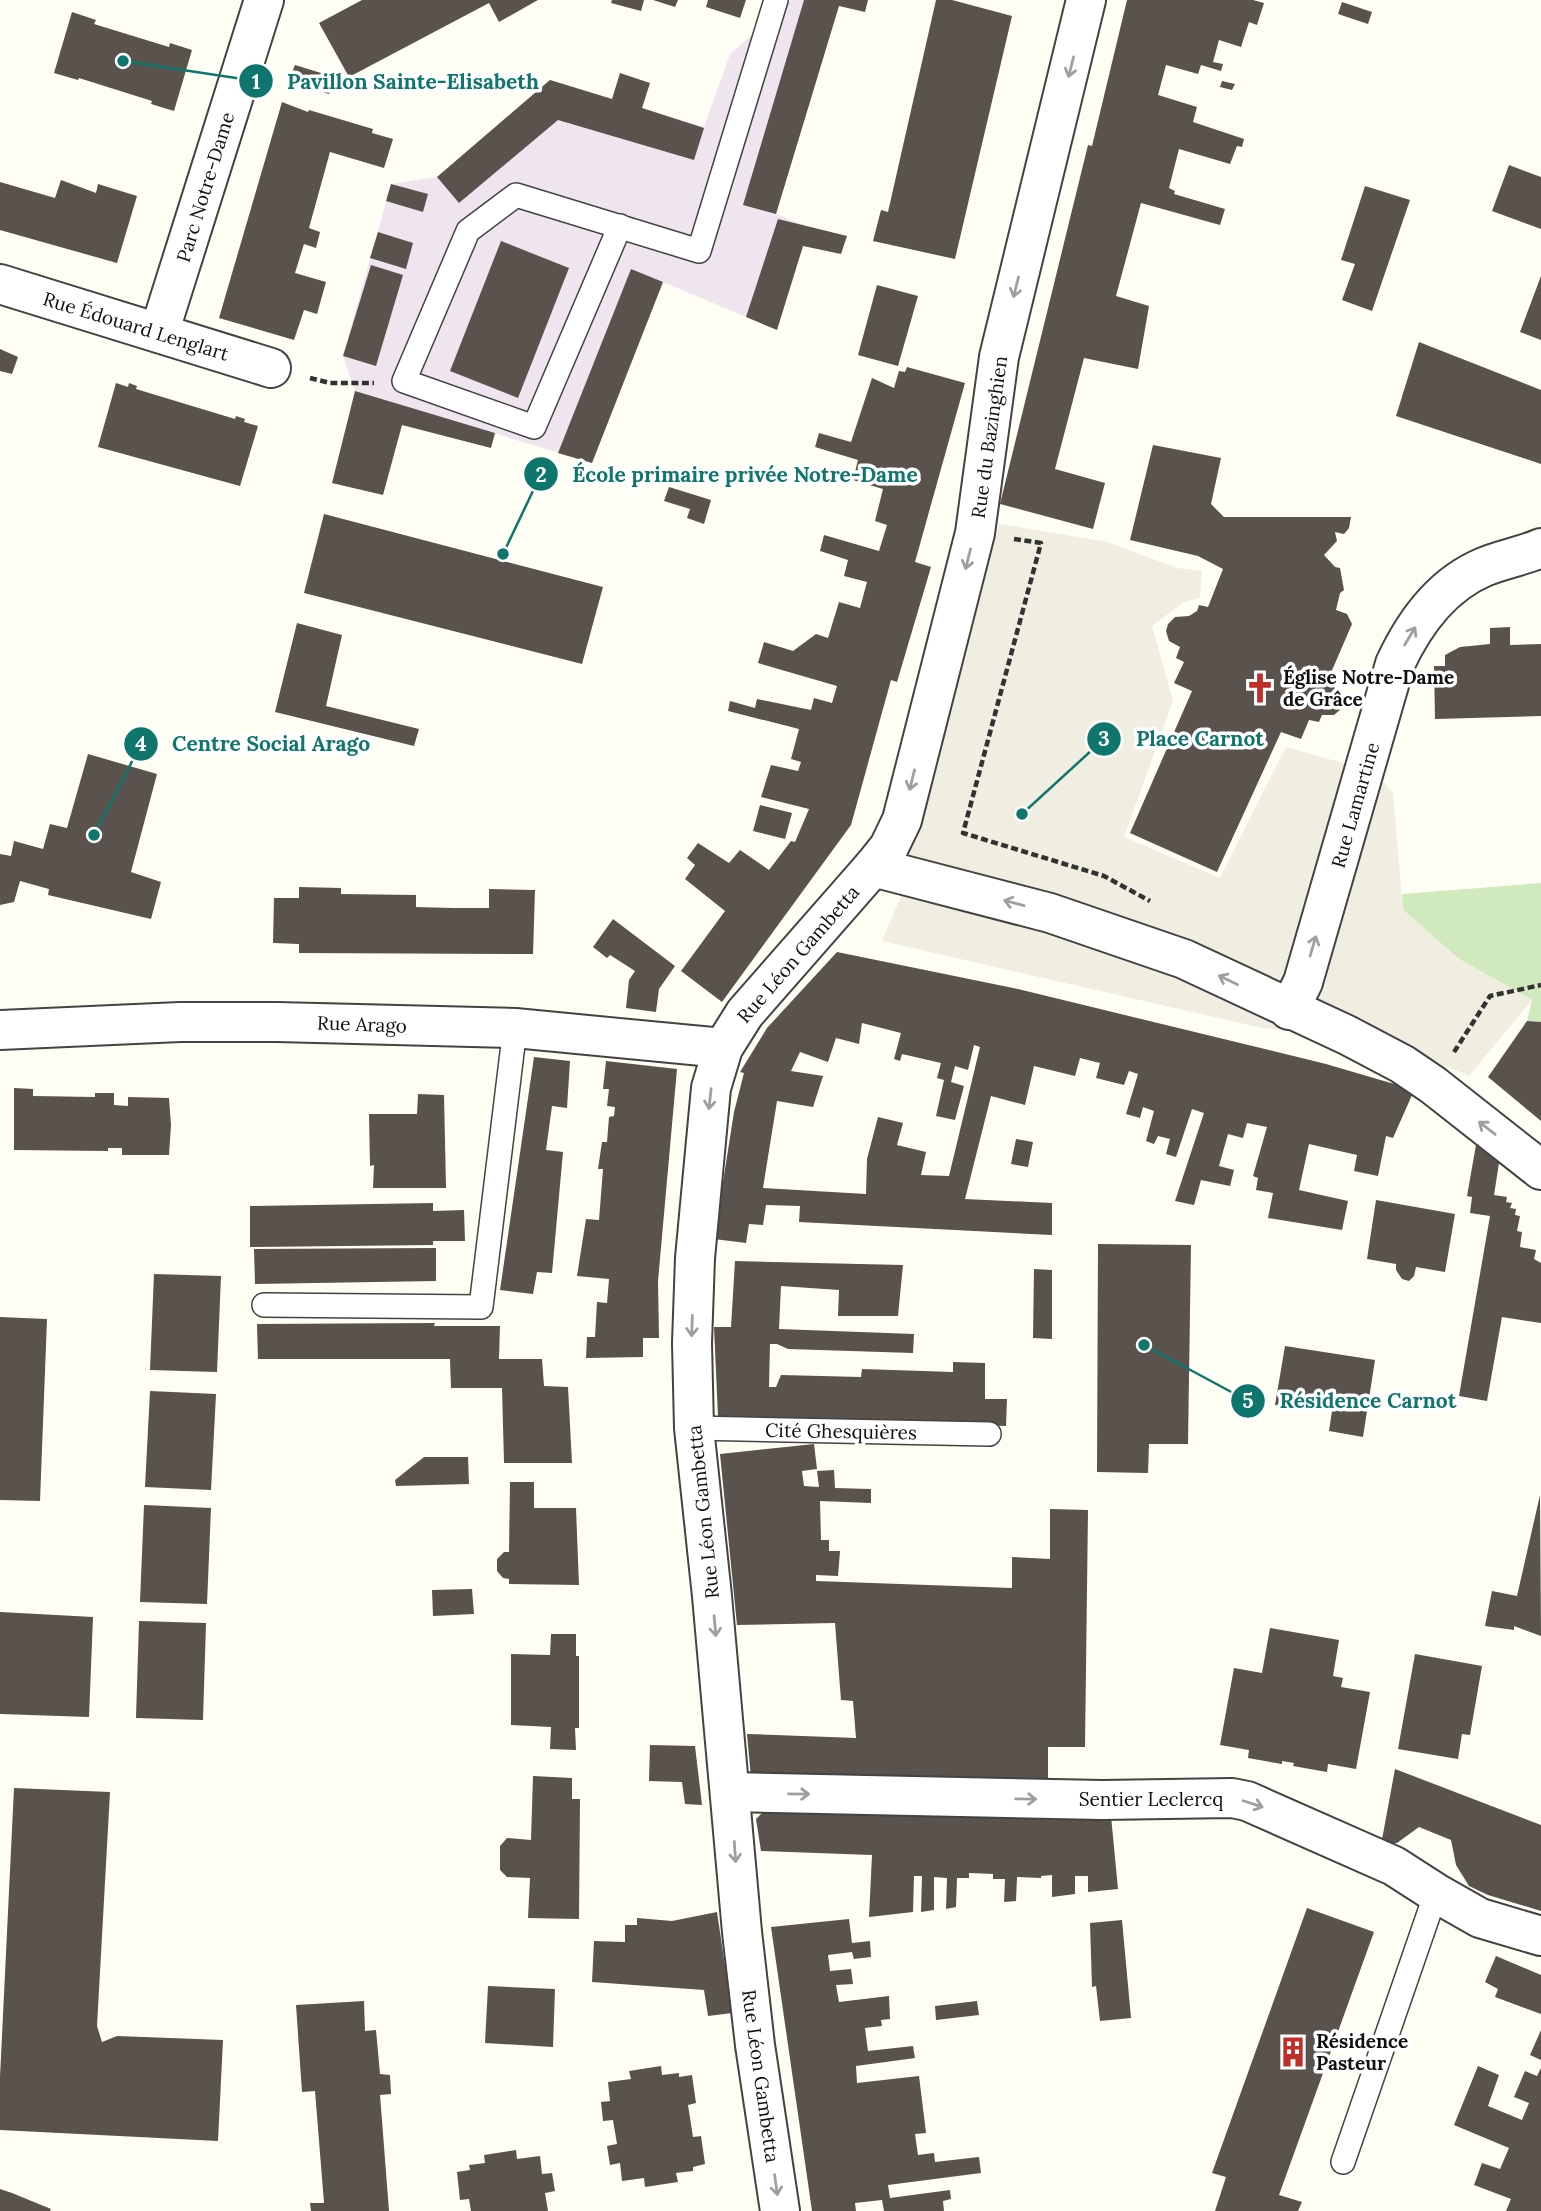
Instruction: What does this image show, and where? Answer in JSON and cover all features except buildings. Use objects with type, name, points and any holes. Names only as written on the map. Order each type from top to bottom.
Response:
[{"type":"street","name":"Parc Notre-Dame","points":[[159,333],[264,0]]},
{"type":"street","name":"Rue du Bazinghien","points":[[873,867],[889,847],[902,820],[975,533],[999,357],[1086,0]]},
{"type":"street","name":"Rue Édouard Lenglart","points":[[0,284],[271,368]]},
{"type":"street","name":"Rue Lamartine","points":[[1289,1010],[1303,982],[1395,664],[1407,639],[1424,614],[1447,589],[1483,568],[1533,558]]},
{"type":"street","points":[[873,867],[1050,913],[1184,959],[1377,1050],[1433,1085],[1541,1170]]},
{"type":"street","name":"Rue Léon Gambetta","points":[[779,2211],[753,2032],[738,1895],[694,1428],[692,1343],[695,1258],[711,1088],[723,1048],[745,1013],[873,867]]},
{"type":"street","name":"Rue Arago","points":[[0,1030],[180,1021],[277,1022],[515,1028],[723,1048]]},
{"type":"street","name":"Sentier Leclercq","points":[[730,1792],[1102,1800],[1232,1798],[1260,1805],[1394,1866],[1480,1918],[1541,1936]]},
{"type":"lane","points":[[620,226],[534,427],[404,381],[468,231],[516,195],[620,226],[699,251],[776,0]]},
{"type":"lane","points":[[264,1305],[481,1307],[515,1028]]},
{"type":"lane","name":"Cité Ghesquières","points":[[694,1428],[989,1434]]},
{"type":"lane","points":[[1343,2162],[1436,1893]]},
{"type":"path","points":[[271,368],[330,383],[404,381]]},
{"type":"path","points":[[975,533],[1041,543],[963,833],[1104,876],[1161,907]]},
{"type":"path","points":[[1433,1085],[1490,996],[1541,985]]},
{"type":"path","points":[[1443,1046],[1454,1052]]},
{"type":"shaded area","points":[[792,0],[840,0],[776,214],[809,227],[777,330],[663,282],[592,463],[355,391],[343,356],[391,184],[437,177],[550,80],[704,127],[730,54]]},
{"type":"shaded area","points":[[999,524],[1107,542],[1177,568],[1202,571],[1200,598],[1184,602],[1152,626],[1173,701],[1124,837],[1220,878],[1286,747],[1375,772],[1393,793],[1403,910],[1459,959],[1532,1000],[1469,1076],[1384,1040],[1262,1028],[882,941],[905,887],[902,846]]},
{"type":"green space","points":[[1541,883],[1541,1022],[1527,1021],[1532,1000],[1459,959],[1403,910],[1402,894]]},
{"type":"place","name":"Pavillon Sainte-Elisabeth","points":[[123,61]]},
{"type":"place","name":"École primaire privée Notre-Dame","points":[[503,554]]},
{"type":"place","name":"Église Notre-Dame de Grâce","points":[[1260,688]]},
{"type":"place","name":"Place Carnot","points":[[1022,814]]},
{"type":"place","name":"Centre Social Arago","points":[[94,835]]},
{"type":"place","name":"Résidence Carnot","points":[[1144,1345]]},
{"type":"place","name":"Résidence Pasteur","points":[[1293,2052]]}]
